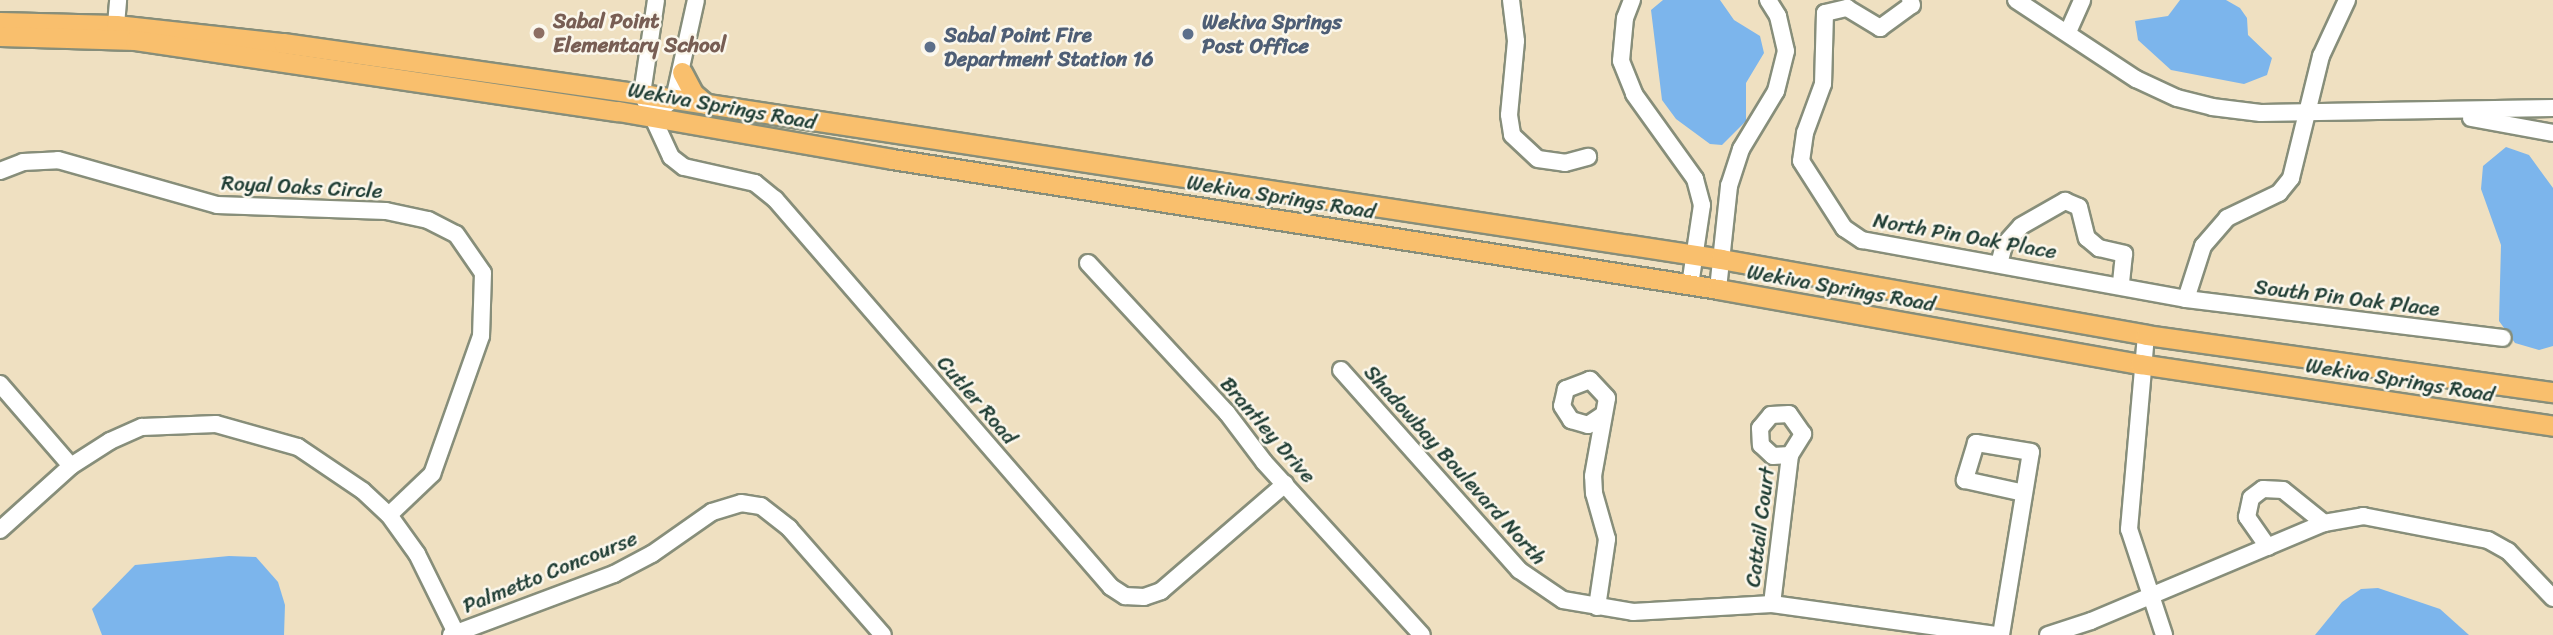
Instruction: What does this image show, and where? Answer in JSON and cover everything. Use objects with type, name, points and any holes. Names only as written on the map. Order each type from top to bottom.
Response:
[{"type":"main road","name":"Wekiva Springs Road","points":[[0,22],[283,43],[642,94],[1721,259],[2146,335],[2553,392]]},
{"type":"main road","name":"Wekiva Springs Road","points":[[0,36],[116,32],[652,116],[892,159],[1718,289],[2140,364],[2553,426]]},
{"type":"main road","points":[[682,72],[693,93],[706,104]]},
{"type":"main road","points":[[892,159],[896,132]]},
{"type":"main road","points":[[1066,186],[1069,161]]},
{"type":"street","points":[[116,32],[118,0]]},
{"type":"street","points":[[656,0],[642,94],[652,116],[674,99],[696,0]]},
{"type":"street","points":[[1511,0],[1516,41],[1509,115],[1512,135],[1538,159],[1565,163],[1588,157]]},
{"type":"street","points":[[1632,0],[1625,19],[1621,61],[1634,94],[1695,179],[1702,205],[1690,285]]},
{"type":"street","points":[[1718,289],[1729,186],[1741,149],[1776,91],[1786,51],[1778,16],[1768,0]]},
{"type":"street","points":[[1821,6],[1847,8],[1880,28],[1912,5],[1910,0]]},
{"type":"street","points":[[2016,0],[2136,79],[2177,98],[2261,113],[2441,113],[2553,108]]},
{"type":"street","points":[[2068,32],[2082,0]]},
{"type":"street","points":[[2186,299],[2203,246],[2227,218],[2286,187],[2301,125],[2309,113],[2321,56],[2347,0]]},
{"type":"street","name":"North Pin Oak Place","points":[[1821,6],[1823,84],[1805,133],[1801,162],[1844,228],[1862,240],[2121,284],[2186,299]]},
{"type":"street","points":[[2441,113],[2553,133]]},
{"type":"street","name":"Cutler Road","points":[[652,116],[662,144],[684,167],[736,175],[775,199],[1111,587],[1125,596],[1144,597],[1161,591],[1285,484]]},
{"type":"street","name":"Royal Oaks Circle","points":[[0,171],[23,162],[58,160],[217,205],[386,211],[428,220],[456,234],[483,273],[481,335],[432,474],[389,515]]},
{"type":"street","points":[[1999,264],[2004,245],[2021,226],[2065,201],[2079,207],[2087,238],[2099,248],[2124,254],[2121,284]]},
{"type":"street","name":"Brantley Drive","points":[[1088,263],[1227,413],[1285,484],[1417,633]]},
{"type":"street","name":"South Pin Oak Place","points":[[2186,299],[2503,338]]},
{"type":"street","points":[[2146,335],[2140,364],[2129,529],[2148,596],[2164,635]]},
{"type":"street","name":"Shadowbay Boulevard North","points":[[1341,370],[1519,570],[1563,600],[1597,607],[1658,612],[1772,604],[1994,635]]},
{"type":"street","points":[[0,384],[71,466]]},
{"type":"street","points":[[1597,607],[1607,540],[1594,494],[1603,415]]},
{"type":"street","points":[[0,530],[71,466],[110,441],[142,428],[216,424],[298,447],[363,491],[389,515],[417,554],[454,634]]},
{"type":"street","points":[[2001,635],[2031,453],[1976,443],[1965,480],[2024,493]]},
{"type":"street","name":"Cattail Court","points":[[1772,604],[1790,455]]},
{"type":"street","points":[[2268,547],[2246,517],[2251,498],[2263,489],[2283,490],[2324,523]]},
{"type":"street","name":"Palmetto Concourse","points":[[454,634],[614,573],[652,554],[712,512],[741,503],[761,506],[789,528],[883,635]]},
{"type":"street","points":[[2048,635],[2324,523],[2363,516],[2488,540],[2508,551],[2553,598]]},
{"type":"water","points":[[1663,0],[1720,0],[1734,20],[1760,36],[1764,53],[1746,83],[1746,121],[1722,145],[1710,144],[1676,119],[1662,100],[1651,10]]},
{"type":"water","points":[[2180,0],[2226,0],[2240,8],[2247,18],[2248,35],[2272,58],[2267,75],[2244,84],[2171,70],[2138,40],[2135,21],[2168,16]]},
{"type":"water","points":[[2506,147],[2529,155],[2553,188],[2553,346],[2539,350],[2515,343],[2499,321],[2501,245],[2481,189],[2483,166]]},
{"type":"water","points":[[229,556],[256,557],[278,582],[285,605],[284,635],[102,635],[92,609],[135,565]]},
{"type":"water","points":[[2378,588],[2440,609],[2469,635],[2315,635],[2342,602],[2361,589]]},
{"type":"place","name":"Sabal Point Elementary School","points":[[539,33]]},
{"type":"place","name":"Wekiva Springs Post Office","points":[[1188,34]]},
{"type":"place","name":"Sabal Point Fire Department Station 16","points":[[930,47]]}]
